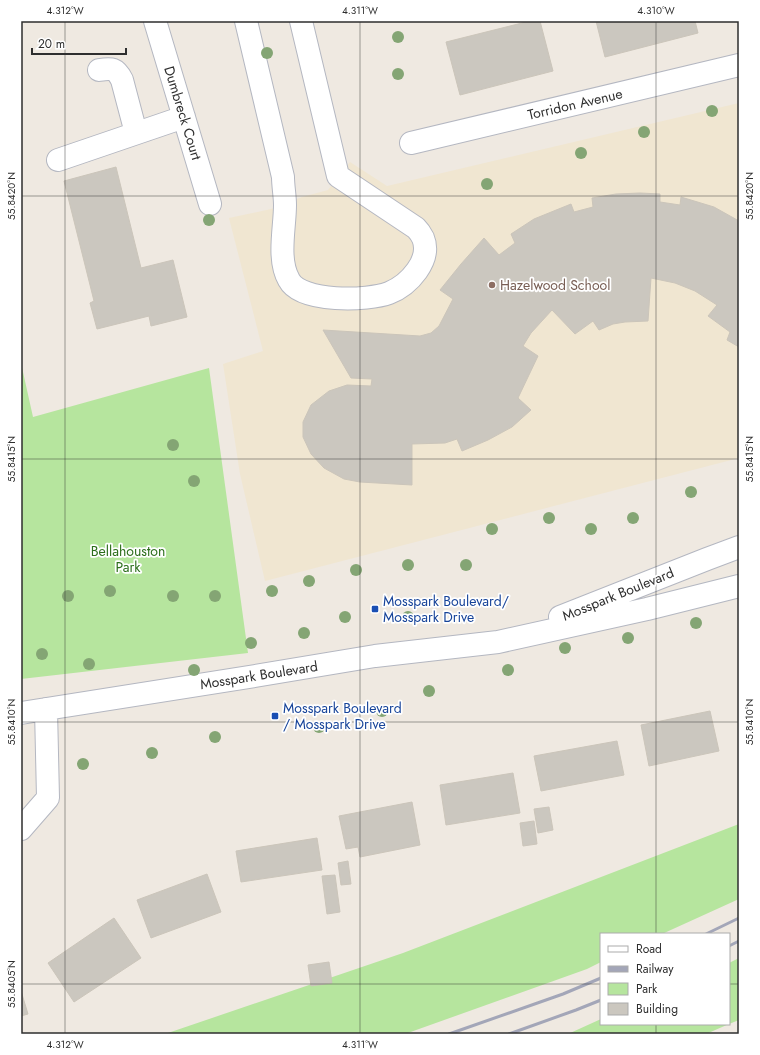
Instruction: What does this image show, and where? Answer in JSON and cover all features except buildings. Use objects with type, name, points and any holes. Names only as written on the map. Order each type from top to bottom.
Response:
[{"type":"street","name":"Dumbreck Court","points":[[155,21],[210,204]]},
{"type":"street","points":[[246,21],[283,177],[285,203],[283,262],[289,282],[300,290],[333,298],[361,299],[390,292],[411,278],[421,265],[425,252],[423,238],[416,228],[338,176],[301,21]]},
{"type":"street","name":"Torridon Avenue","points":[[411,143],[739,65]]},
{"type":"street","points":[[99,70],[109,68],[118,72],[122,80],[136,133]]},
{"type":"street","points":[[58,160],[184,117]]},
{"type":"street","name":"Mosspark Boulevard","points":[[498,642],[700,561],[739,547]]},
{"type":"street","name":"Mosspark Boulevard","points":[[21,713],[375,656],[498,642],[739,586]]},
{"type":"street","points":[[21,829],[48,798],[46,709]]},
{"type":"shaded area","name":"Hazelwood School","points":[[739,103],[739,458],[265,581],[240,474],[223,364],[263,351],[229,218],[271,209],[302,197],[328,190],[350,162],[387,186]]},
{"type":"green space","name":"Bellahouston Park","points":[[21,363],[33,417],[209,368],[248,653],[21,679]]},
{"type":"green space","points":[[739,824],[739,899],[664,933],[600,933],[600,962],[587,969],[405,1034],[165,1034],[403,953]]},
{"type":"green space","points":[[739,958],[739,1020],[730,1024],[730,962]]},
{"type":"green space","points":[[600,1019],[600,1025],[727,1025],[706,1034],[568,1034]]},
{"type":"railway","points":[[708,933],[739,918]]},
{"type":"railway","points":[[730,946],[739,941]]},
{"type":"railway","points":[[449,1034],[563,994],[600,978]]},
{"type":"railway","points":[[509,1034],[600,1000]]},
{"type":"place","name":"Hazelwood School","points":[[492,285]]},
{"type":"place","name":"Mosspark Boulevard/ Mosspark Drive","points":[[375,609]]},
{"type":"place","name":"Mosspark Boulevard / Mosspark Drive","points":[[275,716]]}]
